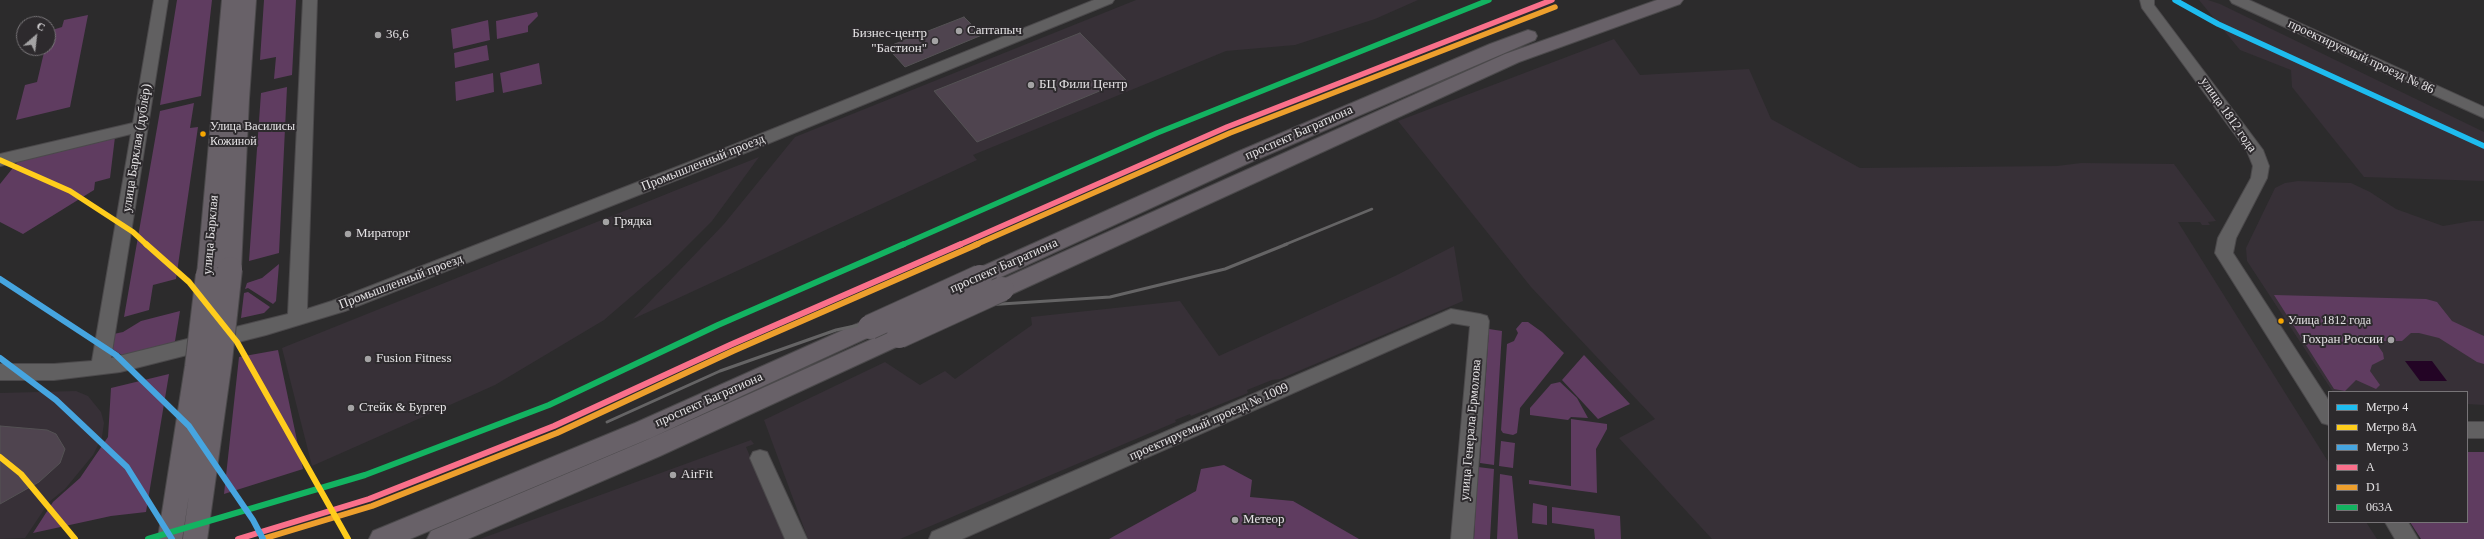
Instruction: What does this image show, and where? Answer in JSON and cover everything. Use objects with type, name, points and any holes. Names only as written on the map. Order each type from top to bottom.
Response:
[{"type":"main road","name":"улица Барклая","points":[[195,539],[219,367],[219,272],[231,0]]},
{"type":"main road","name":"улица Барклая","points":[[170,539],[197,367],[219,272],[239,99],[247,0]]},
{"type":"main road","name":"проспект Багратиона","points":[[382,539],[644,430],[1244,158],[1497,48],[1628,0]]},
{"type":"main road","name":"проспект Багратиона","points":[[440,539],[651,449],[1512,58],[1674,0]]},
{"type":"street","name":"улица Барклая (дублёр)","points":[[100,367],[161,0]]},
{"type":"street","points":[[297,319],[310,0]]},
{"type":"street","name":"Промышленный проезд","points":[[100,367],[144,360],[297,319],[338,306],[625,194],[1107,0]]},
{"type":"street","name":"проектируемый проезд № 86","points":[[2237,0],[2484,113]]},
{"type":"street","name":"улица 1812 года","points":[[2147,2],[2255,150],[2261,166],[2259,178],[2227,238],[2224,253],[2328,416]]},
{"type":"street","points":[[0,160],[141,126]]},
{"type":"street","name":"проектируемый проезд № 1009","points":[[940,539],[1451,316],[1480,320]]},
{"type":"street","name":"улица Генерала Ермолова","points":[[1462,539],[1480,320]]},
{"type":"street","points":[[0,372],[54,372],[100,367]]},
{"type":"street","points":[[2468,430],[2484,430]]},
{"type":"street","points":[[760,458],[796,539]]},
{"type":"street","points":[[2397,523],[2407,539]]},
{"type":"shaded area","points":[[177,0],[212,0],[201,96],[160,105]]},
{"type":"shaded area","points":[[264,0],[296,0],[292,75],[274,79],[276,57],[260,60]]},
{"type":"shaded area","points":[[1136,0],[1418,0],[1375,19],[1295,45],[1226,51],[973,155],[977,160],[633,319],[724,224],[795,137]]},
{"type":"shaded area","points":[[2199,0],[2208,0],[2220,4],[2484,132],[2484,181],[2364,177],[2292,87],[2291,70],[2240,50]]},
{"type":"shaded area","points":[[537,12],[538,16],[528,26],[528,32],[497,39],[496,21]]},
{"type":"shaded area","points":[[88,15],[70,107],[16,120],[25,85],[37,82],[43,56],[56,56],[56,29],[62,27],[64,20]]},
{"type":"shaded area","points":[[488,20],[490,40],[453,49],[451,29]]},
{"type":"shaded area","points":[[1614,39],[1640,75],[1749,69],[1771,119],[1860,168],[2057,166],[2081,163],[2174,164],[2216,221],[2208,222],[2210,225],[2202,225],[2200,222],[2178,222],[2328,461],[2328,523],[2367,523],[2377,539],[1712,539],[1619,438],[1655,419],[1531,287],[1398,121]]},
{"type":"shaded area","points":[[487,45],[489,60],[455,68],[454,53]]},
{"type":"shaded area","points":[[539,63],[542,84],[503,93],[500,73]]},
{"type":"shaded area","points":[[493,73],[494,92],[456,101],[455,82]]},
{"type":"shaded area","points":[[287,87],[279,253],[249,261],[261,93]]},
{"type":"shaded area","points":[[194,103],[190,128],[198,127],[176,279],[153,285],[149,310],[124,317],[160,111]]},
{"type":"shaded area","points":[[115,137],[110,178],[95,182],[94,190],[23,234],[0,222],[0,184],[20,159]]},
{"type":"shaded area","points":[[759,157],[712,221],[668,265],[604,320],[495,385],[312,466],[282,348]]},
{"type":"shaded area","name":"Гохран России","points":[[2298,181],[2351,183],[2370,192],[2396,209],[2443,226],[2472,221],[2484,221],[2484,405],[2468,404],[2468,391],[2332,391],[2247,261],[2246,248],[2275,188],[2285,183]]},
{"type":"shaded area","points":[[1454,246],[1463,301],[1280,379],[1272,380],[1247,390],[1248,393],[1191,416],[1190,414],[1175,420],[1176,422],[900,539],[808,539],[764,420],[885,362],[920,385],[945,371],[955,379],[1032,325],[1031,317],[1180,301],[1219,356],[1395,276]]},
{"type":"shaded area","points":[[279,264],[276,301],[273,304],[248,288],[245,289],[247,283],[262,278]]},
{"type":"shaded area","points":[[248,292],[270,307],[264,313],[241,318],[244,293]]},
{"type":"shaded area","points":[[2274,295],[2426,299],[2437,302],[2452,321],[2484,336],[2484,364],[2477,362],[2439,338],[2419,333],[2411,333],[2402,341],[2375,341],[2383,353],[2384,359],[2372,365],[2370,371],[2380,385],[2376,389],[2356,380],[2345,391],[2334,389]]},
{"type":"shaded area","points":[[180,311],[174,347],[128,359],[108,346],[109,335],[123,332],[141,321]]},
{"type":"shaded area","points":[[1522,322],[1528,322],[1542,332],[1564,353],[1520,408],[1517,433],[1513,435],[1503,433],[1501,430],[1507,344],[1514,341],[1518,333],[1516,329]]},
{"type":"shaded area","points":[[1489,329],[1502,331],[1494,465],[1480,463]]},
{"type":"shaded area","points":[[278,350],[303,469],[224,494],[239,357]]},
{"type":"shaded area","points":[[1584,355],[1630,404],[1598,419],[1562,380]]},
{"type":"shaded area","points":[[2405,361],[2432,361],[2447,381],[2420,381]]},
{"type":"shaded area","points":[[169,374],[146,512],[111,516],[33,533],[53,502],[80,478],[108,437],[111,388]]},
{"type":"shaded area","points":[[1560,382],[1577,398],[1588,418],[1571,417],[1568,420],[1530,415],[1530,408],[1551,384]]},
{"type":"shaded area","points":[[76,391],[88,396],[101,412],[104,423],[102,437],[93,455],[65,489],[49,502],[25,538],[0,539],[0,393]]},
{"type":"shaded area","points":[[1571,419],[1607,424],[1607,429],[1596,449],[1597,493],[1529,484],[1529,480],[1571,486]]},
{"type":"shaded area","points":[[751,440],[754,444],[746,447],[785,539],[480,539]]},
{"type":"shaded area","points":[[1501,441],[1515,443],[1513,468],[1499,466]]},
{"type":"shaded area","points":[[2468,452],[2484,452],[2484,539],[2421,539],[2411,523],[2468,523]]},
{"type":"shaded area","name":"Метеор","points":[[1224,465],[1252,480],[1250,497],[1293,501],[1359,539],[1109,539],[1196,491],[1201,469]]},
{"type":"shaded area","points":[[1478,467],[1494,469],[1490,539],[1474,539]]},
{"type":"shaded area","points":[[1500,474],[1512,476],[1518,539],[1497,539]]},
{"type":"shaded area","points":[[1533,503],[1547,506],[1547,525],[1532,523]]},
{"type":"shaded area","points":[[1552,507],[1620,516],[1621,539],[1595,539],[1594,529],[1552,523]]},
{"type":"building","name":"Бизнес-центр \"Бастион\"","points":[[964,17],[982,35],[905,67],[887,47]]},
{"type":"building","name":"БЦ Фили Центр","points":[[1080,33],[1126,80],[977,142],[934,91]]},
{"type":"building","points":[[0,426],[47,430],[56,434],[65,449],[60,463],[39,482],[0,504]]},
{"type":"railway","points":[[1284,245],[1372,209]]},
{"type":"railway","points":[[607,422],[720,371],[836,330],[939,308],[1110,297],[1225,269],[1287,244]]},
{"type":"metro line","name":"4","points":[[2175,0],[2218,24],[2484,146]]},
{"type":"metro line","name":"8А","points":[[0,160],[70,191],[133,232],[189,282],[237,342],[348,539]]},
{"type":"metro line","name":"3","points":[[0,279],[116,355],[189,426],[253,520],[263,539]]},
{"type":"metro line","name":"3","points":[[0,358],[56,400],[127,467],[172,539]]},
{"type":"metro line","name":"8А","points":[[0,457],[21,474],[75,539]]},
{"type":"transit line","name":"063А","points":[[148,539],[365,475],[549,405],[718,325],[1157,133],[1489,0]]},
{"type":"transit line","name":"A","points":[[238,539],[369,499],[554,426],[730,345],[1227,127],[1552,0]]},
{"type":"transit line","name":"D1","points":[[262,539],[372,506],[557,433],[733,351],[1230,133],[1555,7]]},
{"type":"place","name":"Саптапыч","points":[[959,31]]},
{"type":"place","name":"36,6","points":[[378,35]]},
{"type":"place","name":"Бизнес-центр \"Бастион\"","points":[[935,41]]},
{"type":"place","name":"БЦ Фили Центр","points":[[1031,85]]},
{"type":"place","name":"Улица Василисы Кожиной","points":[[203,134]]},
{"type":"place","name":"Грядка","points":[[606,222]]},
{"type":"place","name":"Мираторг","points":[[348,234]]},
{"type":"place","name":"Улица 1812 года","points":[[2281,321]]},
{"type":"place","name":"Гохран России","points":[[2391,340]]},
{"type":"place","name":"Fusion Fitness","points":[[368,359]]},
{"type":"place","name":"Стейк & Бургер","points":[[351,408]]},
{"type":"place","name":"AirFit","points":[[673,475]]},
{"type":"place","name":"Метеор","points":[[1235,520]]}]
